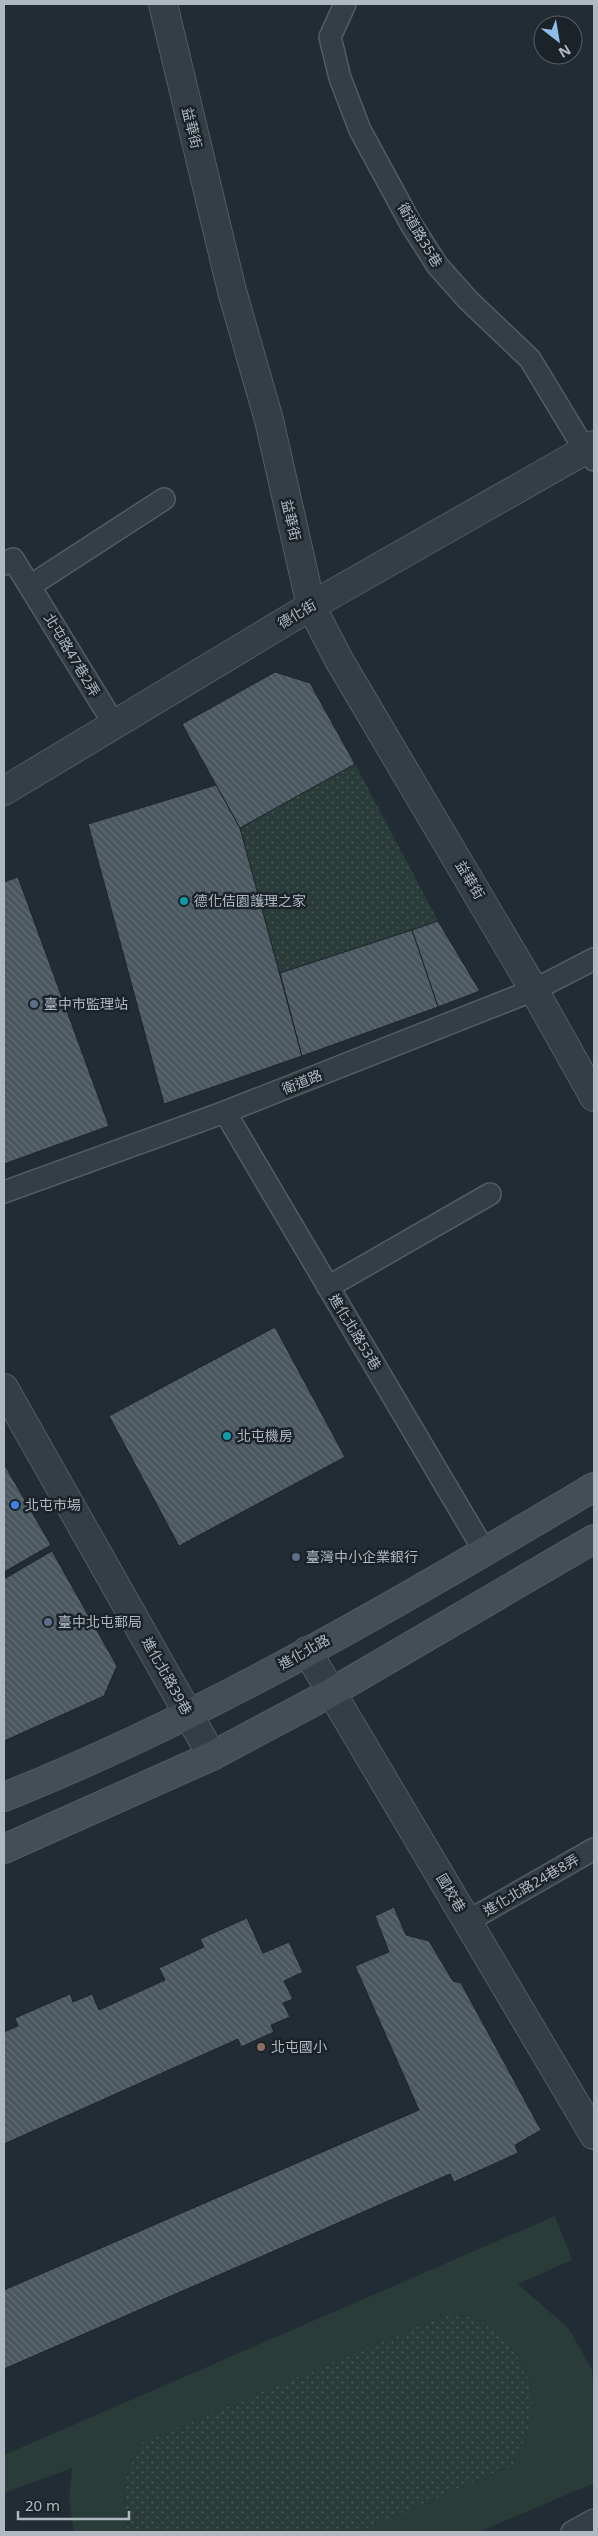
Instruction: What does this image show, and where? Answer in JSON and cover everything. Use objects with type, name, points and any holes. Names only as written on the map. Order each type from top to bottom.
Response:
[{"type":"main road","name":"進化北路","points":[[4,1797],[79,1767],[189,1715],[485,1552],[594,1487]]},
{"type":"main road","points":[[4,1849],[212,1756],[332,1692],[594,1539]]},
{"type":"street","name":"益華街","points":[[163,4],[232,291],[269,420],[311,606],[339,660],[534,990],[594,1097]]},
{"type":"street","name":"德化街","points":[[4,791],[311,606],[591,451]]},
{"type":"street","name":"進化北路39巷","points":[[4,1388],[212,1756]]},
{"type":"street","name":"國校巷","points":[[307,1651],[468,1921],[590,2119]]},
{"type":"lane","name":"衛道路35巷","points":[[345,4],[330,37],[340,78],[360,130],[411,224],[437,265],[468,300],[530,359],[591,451]]},
{"type":"lane","points":[[30,586],[164,499]]},
{"type":"lane","name":"北屯路47巷2弄","points":[[4,564],[13,559],[114,724]]},
{"type":"lane","name":"衛道路","points":[[4,1192],[225,1112],[534,990],[594,959]]},
{"type":"lane","name":"進化北路53巷","points":[[225,1112],[485,1552]]},
{"type":"lane","points":[[328,1287],[490,1194]]},
{"type":"lane","name":"進化北路24巷8弄","points":[[468,1921],[594,1849]]},
{"type":"lane","points":[[572,2532],[594,2520]]},
{"type":"shaded area","points":[[355,764],[438,921],[280,973],[240,828]]},
{"type":"shaded area","points":[[555,2216],[572,2260],[518,2284],[569,2329],[592,2370],[594,2483],[479,2532],[358,2532],[514,2465],[527,2433],[532,2413],[530,2384],[525,2370],[518,2356],[498,2333],[473,2318],[450,2313],[143,2442],[129,2466],[124,2495],[127,2532],[74,2532],[69,2500],[72,2468],[4,2493],[4,2455]]},
{"type":"shaded area","points":[[450,2313],[473,2318],[498,2333],[518,2357],[525,2370],[530,2385],[532,2414],[527,2433],[514,2465],[358,2532],[127,2532],[124,2495],[129,2466],[142,2442]]},
{"type":"building","points":[[275,672],[310,683],[355,764],[240,828],[182,724]]},
{"type":"building","name":"德化佶園護理之家","points":[[216,785],[240,828],[302,1056],[164,1104],[88,824]]},
{"type":"building","name":"臺中市監理站","points":[[18,877],[109,1126],[4,1164],[4,882]]},
{"type":"building","points":[[438,921],[480,991],[438,1007],[412,930]]},
{"type":"building","points":[[412,930],[438,1007],[302,1056],[280,973]]},
{"type":"building","name":"北屯機房","points":[[275,1327],[345,1457],[179,1546],[109,1416]]},
{"type":"building","name":"北屯市場","points":[[4,1464],[51,1545],[4,1572]]},
{"type":"building","name":"臺中北屯郵局","points":[[52,1551],[117,1666],[104,1696],[4,1741],[4,1579]]},
{"type":"building","points":[[394,1907],[406,1935],[429,1941],[453,1981],[461,1983],[541,2130],[515,2145],[518,2153],[454,2182],[450,2174],[4,2369],[4,2290],[419,2110],[355,1966],[389,1952],[375,1916]]},
{"type":"building","points":[[247,1918],[263,1953],[289,1942],[303,1972],[284,1981],[293,1999],[283,2003],[290,2017],[271,2025],[274,2032],[241,2047],[238,2039],[4,2144],[4,2032],[18,2026],[15,2018],[70,1994],[73,2002],[92,1994],[99,2010],[165,1980],[159,1968],[204,1947],[200,1939]]},
{"type":"place","name":"德化佶園護理之家","points":[[184,901]]},
{"type":"place","name":"臺中市監理站","points":[[34,1004]]},
{"type":"place","name":"北屯機房","points":[[227,1436]]},
{"type":"place","name":"北屯市場","points":[[15,1505]]},
{"type":"place","name":"臺灣中小企業銀行","points":[[296,1557]]},
{"type":"place","name":"臺中北屯郵局","points":[[48,1622]]},
{"type":"place","name":"北屯國小","points":[[261,2047]]}]
